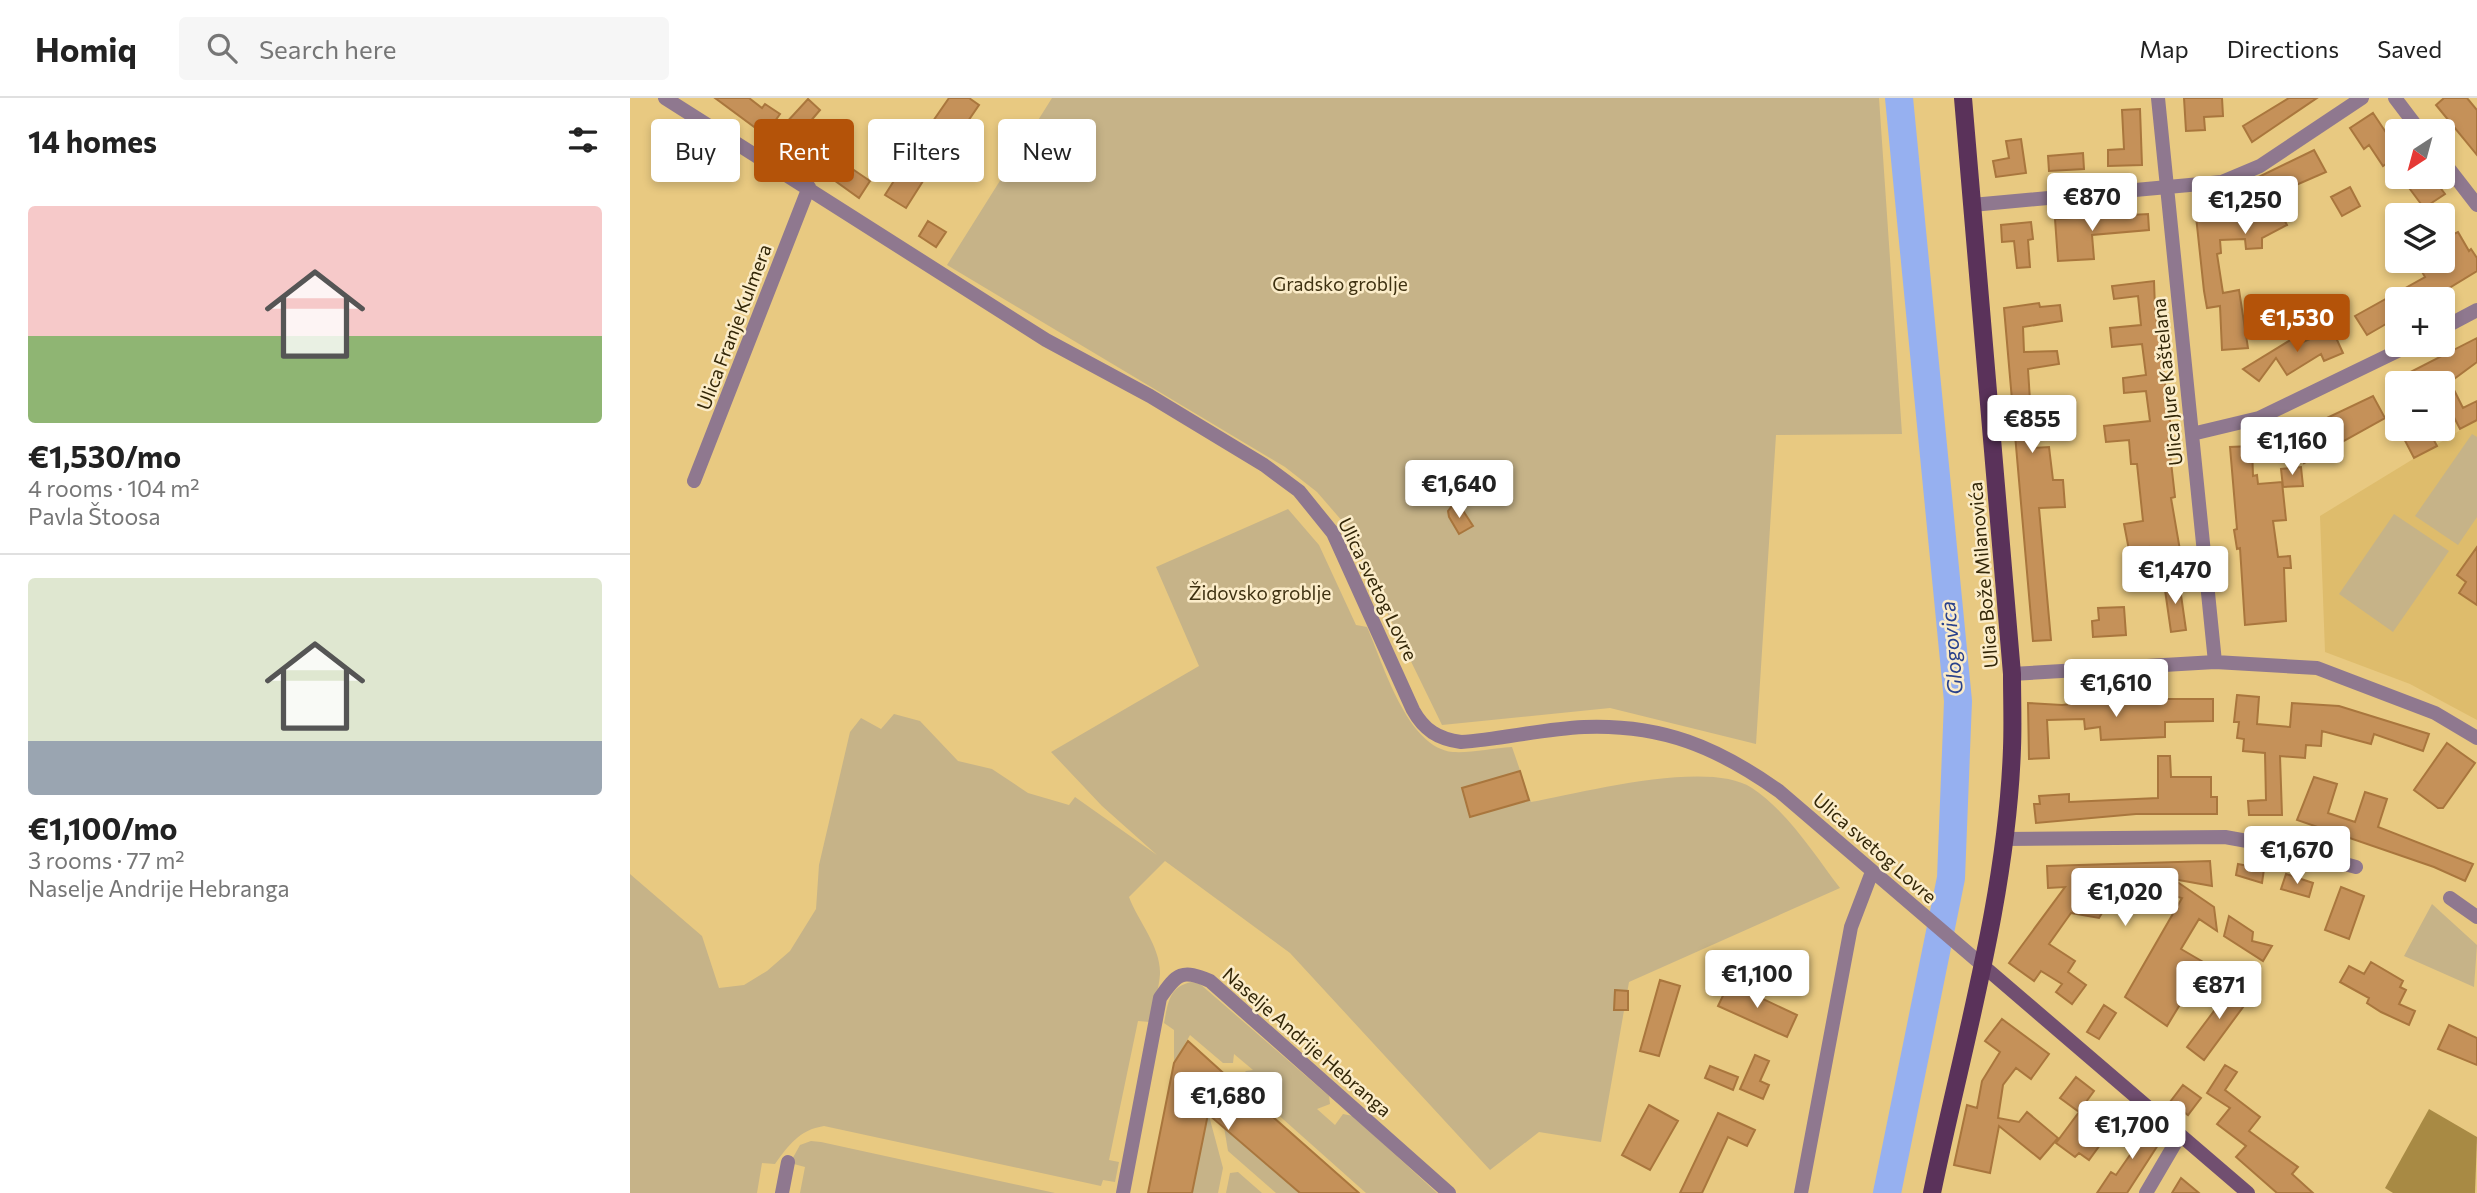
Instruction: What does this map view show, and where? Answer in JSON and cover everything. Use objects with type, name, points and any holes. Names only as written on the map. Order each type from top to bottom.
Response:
[{"type":"main road","name":"Ulica Bože Milanovića","points":[[1932,1193],[1981,964],[2003,839],[2012,750],[2012,674],[1963,98]]},
{"type":"main road","points":[[1981,964],[2248,1193]]},
{"type":"street","name":"Ulica svetog Lovre","points":[[665,98],[1046,340],[1161,403],[1264,465],[1299,491],[1333,533],[1413,710],[1421,724],[1434,734],[1445,740],[1461,742],[1584,727],[1626,729],[1696,742],[1744,766],[1779,791],[1981,964]]},
{"type":"street","name":"Ulica Jure Kaštelana","points":[[2158,98],[2215,662]]},
{"type":"street","points":[[1972,205],[2222,182],[2260,166],[2362,98]]},
{"type":"street","points":[[2395,98],[2411,119]]},
{"type":"street","points":[[2455,177],[2477,205]]},
{"type":"street","name":"Ulica Franje Kulmera","points":[[694,481],[809,187]]},
{"type":"street","points":[[2455,322],[2477,310]]},
{"type":"street","points":[[2192,434],[2259,418],[2385,357]]},
{"type":"street","points":[[2012,674],[2215,662],[2317,668],[2435,713],[2477,738]]},
{"type":"street","points":[[2003,839],[2225,837],[2286,848],[2356,867]]},
{"type":"street","points":[[1801,1193],[1851,927],[1872,872]]},
{"type":"street","points":[[2450,898],[2477,917]]},
{"type":"street","name":"Naselje Andrije Hebranga","points":[[1123,1193],[1160,998],[1171,981],[1181,974],[1191,973],[1210,982],[1449,1193]]},
{"type":"street","points":[[2146,1193],[2180,1135]]},
{"type":"street","points":[[782,1193],[788,1162]]},
{"type":"shaded area","points":[[2477,420],[2477,720],[2410,684],[2325,652],[2320,516],[2443,441],[2455,441],[2455,433]]},
{"type":"shaded area","points":[[2429,1109],[2477,1137],[2475,1193],[2393,1193],[2385,1188]]},
{"type":"green space","name":"Gradsko groblje","points":[[1052,98],[1879,98],[1902,434],[1776,435],[1756,744],[1610,708],[1442,725],[1343,522],[1317,492],[1285,467],[947,265],[999,182],[1096,182],[1096,119],[1039,119]]},
{"type":"green space","points":[[2472,434],[2477,437],[2477,517],[2458,545],[2415,516]]},
{"type":"green space","name":"Židovsko groblje","points":[[1288,509],[1319,545],[1356,625],[1367,627],[1389,681],[1410,720],[1422,736],[1437,747],[1460,752],[1512,747],[1531,802],[1676,777],[1732,780],[1752,788],[1777,809],[1800,834],[1840,888],[1629,982],[1601,1142],[1539,1132],[1490,1170],[1290,953],[1165,861],[1129,897],[1153,944],[1160,974],[1150,1022],[1138,1021],[1109,1160],[1119,1162],[1115,1182],[1103,1180],[1101,1186],[824,1126],[801,1135],[775,1164],[762,1163],[757,1193],[630,1193],[630,874],[702,936],[719,988],[744,985],[767,971],[790,951],[816,909],[819,865],[850,732],[861,718],[881,729],[894,714],[920,721],[958,761],[992,769],[1028,793],[1069,805],[1075,797],[1157,855],[1102,806],[1051,752],[1199,666],[1156,567]]},
{"type":"green space","points":[[2394,514],[2449,551],[2393,632],[2339,594]]},
{"type":"green space","points":[[2432,904],[2477,945],[2474,987],[2404,956]]},
{"type":"green space","points":[[1191,982],[1200,984],[1329,1096],[1330,1104],[1317,1109],[1335,1125],[1343,1114],[1353,1116],[1437,1193],[1366,1193],[1238,1079],[1246,1071],[1253,1070],[1234,1054],[1233,1063],[1223,1063],[1190,1035],[1174,1063],[1174,1030],[1164,1023],[1174,992]]},
{"type":"green space","points":[[1208,1112],[1223,1168],[1218,1193],[1192,1193]]},
{"type":"green space","points":[[1224,1127],[1300,1193],[1276,1193],[1228,1151]]},
{"type":"green space","points":[[811,1141],[1055,1193],[800,1193],[805,1167],[790,1163],[800,1145]]},
{"type":"green space","points":[[1238,1172],[1262,1193],[1226,1193],[1230,1173]]},
{"type":"building","points":[[715,98],[749,98],[762,108],[765,104],[780,114],[776,119],[754,119],[754,127]]},
{"type":"building","points":[[949,98],[969,98],[979,105],[969,119],[934,119]]},
{"type":"building","points":[[2184,98],[2222,98],[2223,116],[2204,117],[2205,130],[2186,131]]},
{"type":"building","points":[[2289,98],[2317,98],[2252,142],[2243,126]]},
{"type":"building","points":[[2444,98],[2467,98],[2477,110],[2477,155],[2455,128],[2455,119],[2447,119],[2436,105]]},
{"type":"building","points":[[808,99],[820,110],[812,119],[790,119]]},
{"type":"building","points":[[2140,109],[2142,165],[2108,166],[2108,150],[2124,149],[2122,110]]},
{"type":"building","points":[[2373,113],[2385,131],[2385,165],[2383,166],[2369,145],[2364,149],[2350,128]]},
{"type":"building","points":[[2021,139],[2026,173],[1996,177],[1993,161],[2009,158],[2006,141]]},
{"type":"building","points":[[2314,150],[2326,172],[2271,196],[2287,225],[2262,238],[2262,248],[2246,249],[2245,239],[2220,240],[2221,253],[2217,254],[2223,293],[2239,290],[2248,348],[2222,350],[2220,306],[2207,308],[2195,207],[2246,204],[2236,188]]},
{"type":"building","points":[[2083,153],[2084,169],[2049,171],[2048,156]]},
{"type":"building","points":[[854,170],[869,182],[859,198],[837,182],[854,182]]},
{"type":"building","points":[[893,182],[922,182],[906,208],[885,195]]},
{"type":"building","points":[[2350,187],[2360,206],[2342,216],[2331,197]]},
{"type":"building","points":[[2410,189],[2441,189],[2445,194],[2432,203],[2420,203]]},
{"type":"building","points":[[2148,214],[2149,230],[2092,235],[2094,259],[2058,261],[2055,219]]},
{"type":"building","points":[[928,221],[946,232],[936,247],[919,236]]},
{"type":"building","points":[[2031,222],[2033,239],[2028,240],[2030,267],[2017,268],[2014,241],[2002,242],[2001,225]]},
{"type":"building","points":[[2458,232],[2469,251],[2471,249],[2477,258],[2477,271],[2451,287],[2407,287],[2425,277],[2423,273],[2455,273],[2455,233]]},
{"type":"building","points":[[2154,281],[2155,309],[2172,436],[2168,436],[2175,497],[2171,498],[2181,556],[2163,559],[2161,551],[2150,553],[2149,547],[2129,550],[2124,524],[2143,521],[2137,464],[2131,464],[2129,440],[2106,442],[2104,426],[2150,421],[2146,391],[2124,393],[2123,378],[2146,375],[2142,344],[2112,347],[2110,328],[2141,325],[2138,296],[2114,299],[2112,286]]},
{"type":"building","points":[[2385,299],[2385,325],[2367,335],[2355,316]]},
{"type":"building","points":[[2039,303],[2040,307],[2060,305],[2062,321],[2023,327],[2024,352],[2057,351],[2059,364],[2028,369],[2033,448],[2049,447],[2053,480],[2063,480],[2065,507],[2039,508],[2051,640],[2033,641],[2004,308]]},
{"type":"building","points":[[2332,329],[2343,353],[2324,361],[2321,354],[2287,375],[2276,358],[2259,381],[2243,369],[2297,336],[2301,343]]},
{"type":"building","points":[[2477,338],[2477,362],[2455,378],[2455,371],[2412,371],[2440,357],[2455,357],[2455,349]]},
{"type":"building","points":[[2455,392],[2463,408],[2477,401],[2477,420],[2460,429],[2455,419]]},
{"type":"building","points":[[2373,396],[2385,418],[2304,463],[2291,435]]},
{"type":"building","points":[[2405,441],[2434,441],[2437,446],[2414,458]]},
{"type":"building","points":[[2252,446],[2253,476],[2257,475],[2258,484],[2282,482],[2286,520],[2273,521],[2278,557],[2290,556],[2291,568],[2284,568],[2286,621],[2245,625],[2240,548],[2237,549],[2234,530],[2237,529],[2230,447]]},
{"type":"building","points":[[2301,467],[2303,486],[2283,487],[2281,469]]},
{"type":"building","points":[[1452,506],[1462,509],[1473,526],[1459,534],[1449,517],[1448,511]]},
{"type":"building","points":[[2477,547],[2477,605],[2459,593],[2466,582],[2457,575]]},
{"type":"building","points":[[2179,581],[2186,630],[2171,632],[2164,583]]},
{"type":"building","points":[[2124,607],[2126,635],[2093,637],[2092,621],[2099,620],[2098,608]]},
{"type":"building","points":[[2237,695],[2259,697],[2257,724],[2290,727],[2292,703],[2339,706],[2429,734],[2423,751],[2374,734],[2371,744],[2322,731],[2321,746],[2306,745],[2305,758],[2280,756],[2282,815],[2249,815],[2248,801],[2266,800],[2265,753],[2243,751],[2244,739],[2237,738],[2239,722],[2234,722]]},
{"type":"building","points":[[2117,699],[2213,699],[2213,721],[2165,722],[2165,737],[2101,740],[2100,727],[2085,729],[2084,719],[2047,720],[2049,758],[2029,759],[2028,703],[2062,705]]},
{"type":"building","points":[[2447,743],[2475,763],[2443,808],[2438,808],[2414,790]]},
{"type":"building","points":[[2158,756],[2170,756],[2171,777],[2211,777],[2211,797],[2217,797],[2217,814],[2136,814],[2036,823],[2034,804],[2040,804],[2039,796],[2069,794],[2069,802],[2158,798]]},
{"type":"building","points":[[1520,771],[1529,800],[1470,817],[1462,788]]},
{"type":"building","points":[[2314,777],[2337,784],[2328,813],[2355,822],[2365,792],[2387,799],[2378,827],[2473,864],[2465,881],[2434,867],[2297,820]]},
{"type":"building","points":[[2210,861],[2212,886],[2173,879],[2214,907],[2217,931],[2199,919],[2181,949],[2205,963],[2167,1026],[2125,997],[2182,898],[2146,888],[2140,909],[2110,900],[2099,918],[2071,913],[2049,944],[2075,961],[2068,972],[2086,985],[2072,1004],[2056,992],[2062,984],[2041,971],[2034,981],[2009,963],[2065,887],[2048,888],[2047,866]]},
{"type":"building","points":[[2238,864],[2264,869],[2262,883],[2236,875]]},
{"type":"building","points":[[2286,874],[2313,883],[2309,897],[2281,889]]},
{"type":"building","points":[[2341,887],[2364,896],[2349,939],[2325,930]]},
{"type":"building","points":[[2229,916],[2253,932],[2252,941],[2272,946],[2263,961],[2224,936]]},
{"type":"building","points":[[2371,962],[2403,981],[2400,987],[2406,990],[2399,1004],[2415,1011],[2409,1025],[2381,1012],[2367,1003],[2369,998],[2340,982],[2349,966],[2364,974]]},
{"type":"building","points":[[1660,980],[1680,986],[1659,1056],[1640,1051]]},
{"type":"building","points":[[1729,983],[1797,1015],[1787,1037],[1718,1006]]},
{"type":"building","points":[[2235,983],[2252,995],[2204,1060],[2187,1047]]},
{"type":"building","points":[[1615,990],[1628,991],[1628,1010],[1614,1010]]},
{"type":"building","points":[[2104,1005],[2116,1013],[2099,1039],[2087,1032]]},
{"type":"building","points":[[2002,1019],[2049,1054],[2031,1079],[2016,1068],[2003,1085],[1998,1118],[2019,1122],[2027,1112],[2058,1138],[2040,1159],[1999,1126],[1990,1173],[1954,1165],[1967,1105],[1977,1108],[1982,1081],[2000,1052],[1985,1041]]},
{"type":"building","points":[[2449,1025],[2477,1038],[2477,1065],[2438,1049]]},
{"type":"building","points":[[1188,1041],[1359,1193],[1300,1193],[1208,1114],[1192,1193],[1148,1193],[1174,1063]]},
{"type":"building","points":[[1755,1055],[1769,1061],[1760,1081],[1769,1085],[1763,1099],[1740,1089]]},
{"type":"building","points":[[2225,1065],[2237,1072],[2225,1090],[2260,1117],[2249,1131],[2298,1167],[2292,1174],[2313,1193],[2277,1193],[2236,1157],[2246,1146],[2217,1124],[2230,1108],[2207,1093]]},
{"type":"building","points":[[1710,1066],[1738,1077],[1733,1090],[1705,1078]]},
{"type":"building","points":[[2076,1077],[2094,1091],[2086,1102],[2101,1113],[2094,1124],[2108,1134],[2089,1160],[2079,1153],[2075,1157],[2056,1143],[2079,1112],[2060,1098]]},
{"type":"building","points":[[2183,1085],[2201,1098],[2188,1115],[2170,1102]]},
{"type":"building","points":[[1649,1105],[1678,1121],[1650,1170],[1622,1155]]},
{"type":"building","points":[[1718,1113],[1755,1130],[1747,1146],[1728,1137],[1702,1193],[1680,1193]]},
{"type":"building","points":[[2137,1123],[2157,1137],[2158,1145],[2127,1193],[2097,1193],[2111,1172],[2116,1175],[2132,1152],[2122,1144]]},
{"type":"building","points":[[2181,1178],[2199,1193],[2172,1193]]},
{"type":"waterway","name":"Glogovica","points":[[1887,1193],[1951,878],[1958,701],[1899,98]]}]
